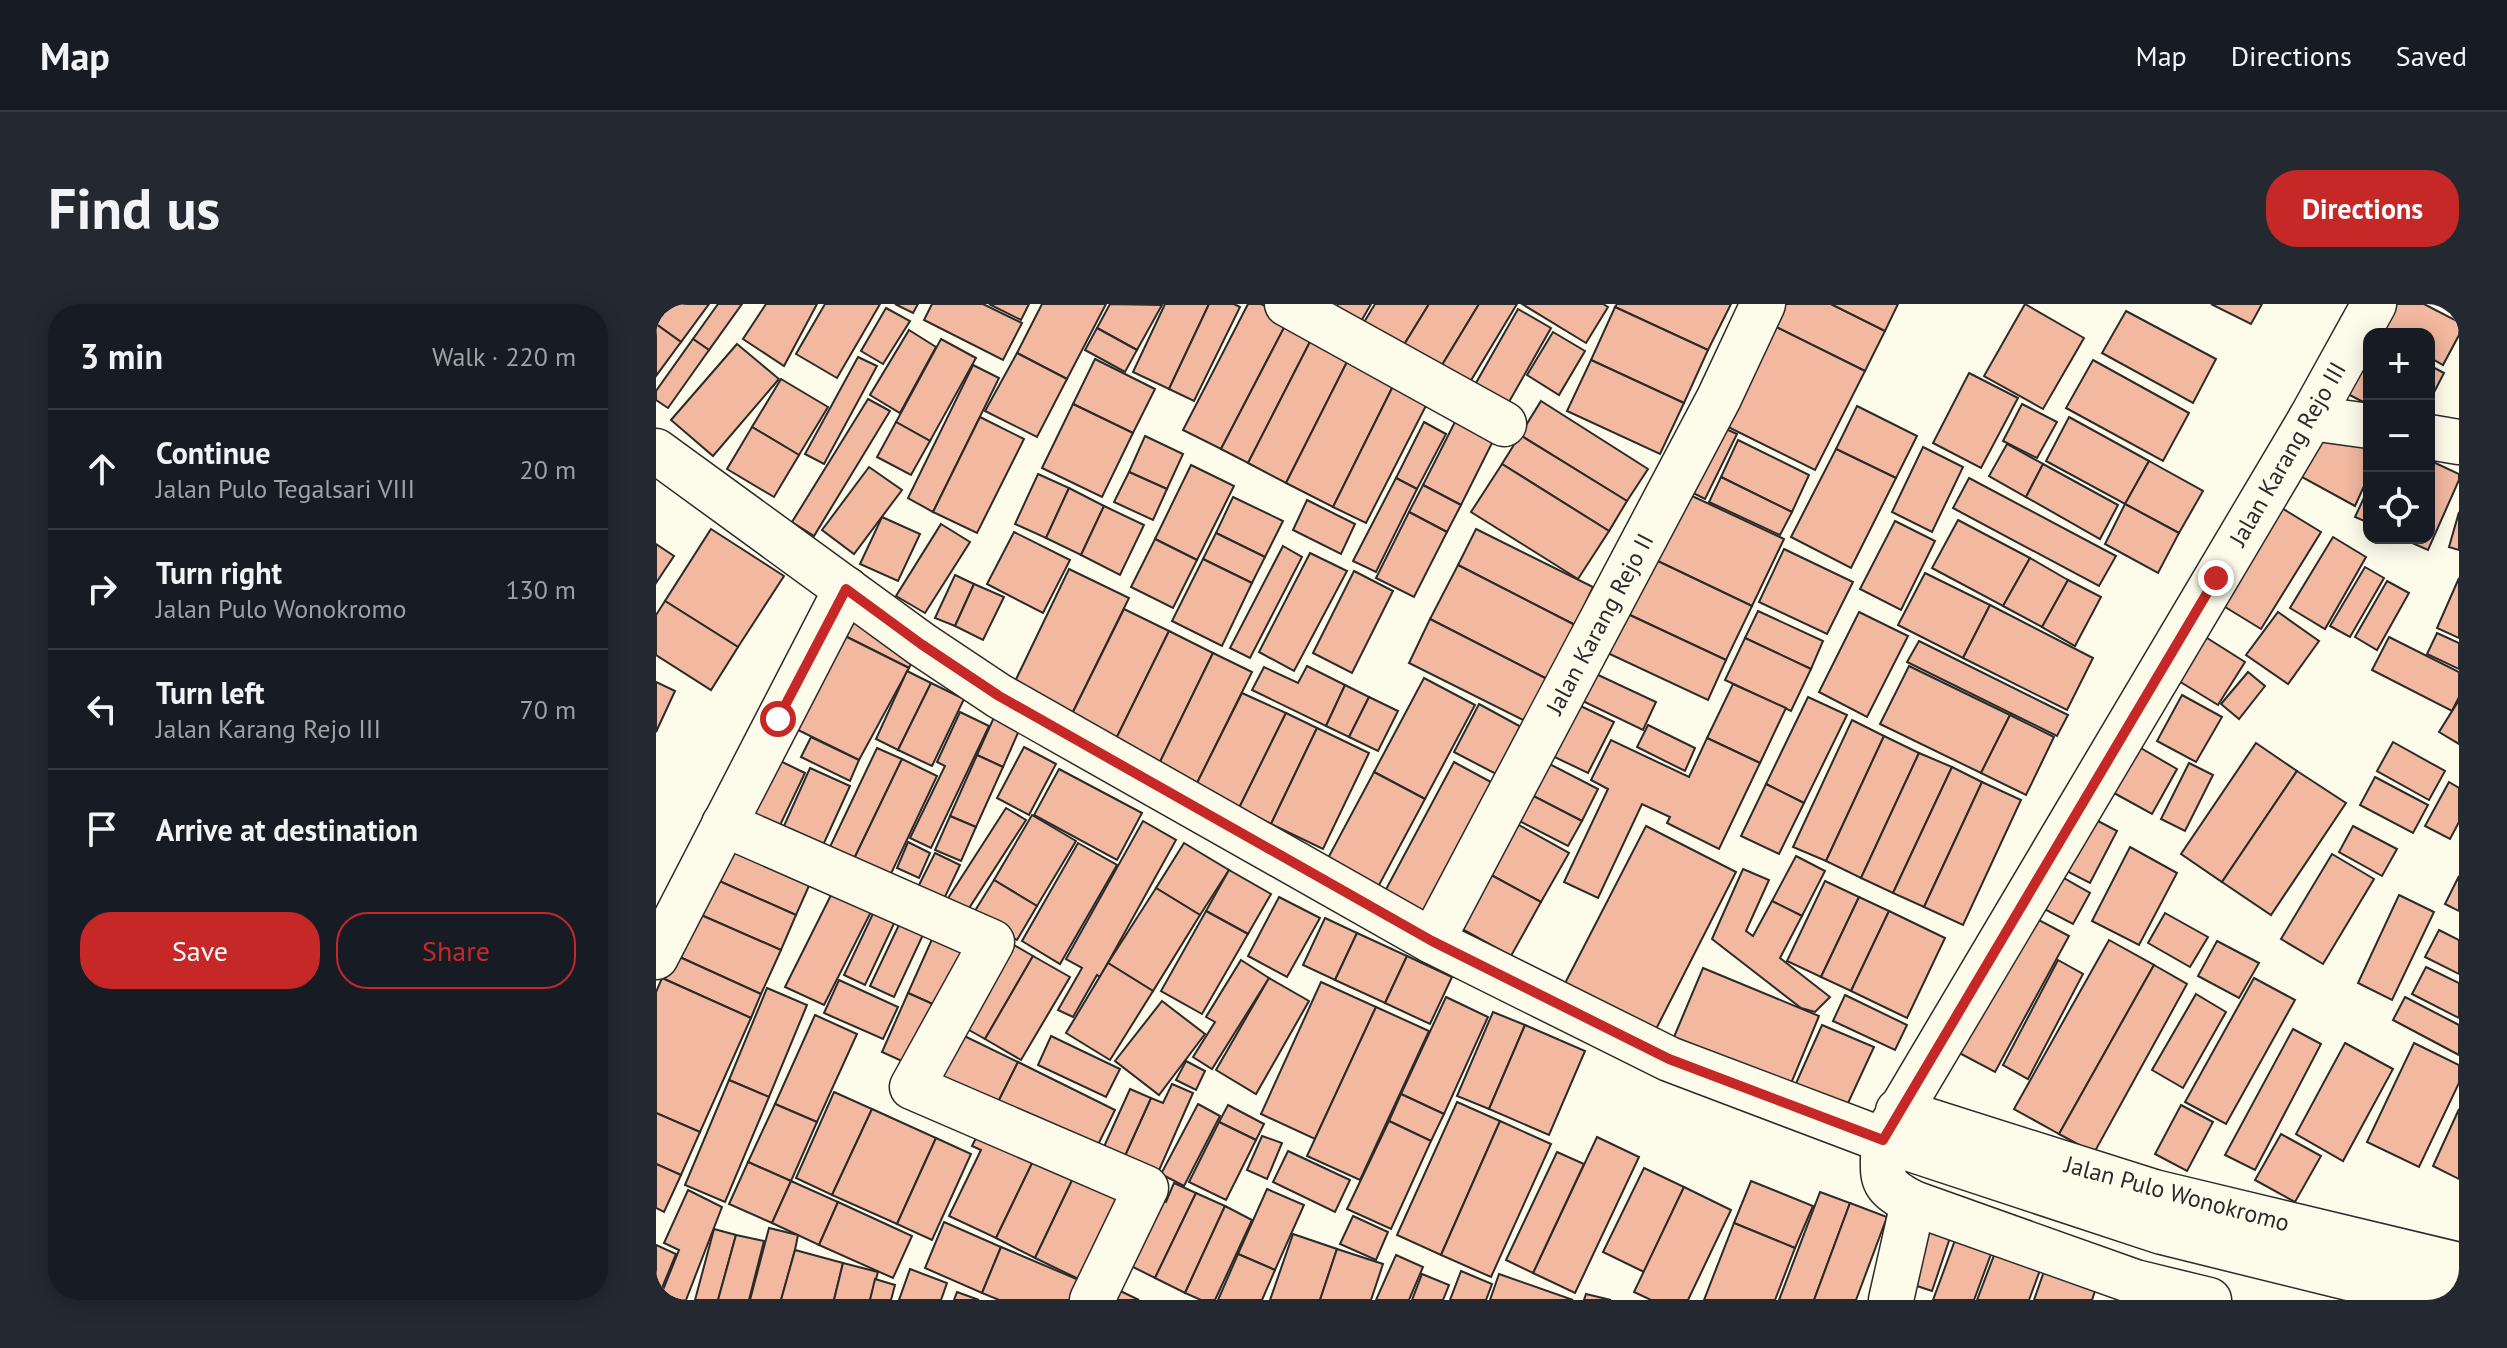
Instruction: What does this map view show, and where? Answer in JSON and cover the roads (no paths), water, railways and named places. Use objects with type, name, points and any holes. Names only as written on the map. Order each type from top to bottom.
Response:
[{"type":"street","points":[[1287,304],[1504,424]]},
{"type":"street","name":"Jalan Karang Rejo II","points":[[1432,941],[1719,398],[1763,304]]},
{"type":"street","name":"Jalan Karang Rejo III","points":[[1890,1125],[2311,418],[2374,304]]},
{"type":"street","points":[[2311,418],[2363,425]]},
{"type":"street","points":[[2435,438],[2459,442]]},
{"type":"street","name":"Jalan Pulo Wonokromo","points":[[656,451],[921,644],[999,696],[1432,941],[1669,1059],[1890,1125],[2459,1265]]},
{"type":"street","points":[[656,957],[846,589]]},
{"type":"street","points":[[724,824],[992,942],[912,1087],[1146,1188],[1092,1300]]},
{"type":"street","points":[[1890,1125],[1884,1183],[1891,1191],[1913,1203],[2135,1282],[2209,1300]]},
{"type":"street","name":"Jalan Pulo Wonokromo","points":[[1890,1125],[2162,1232],[2438,1300]]},
{"type":"street","points":[[1891,1300],[1913,1203]]}]
